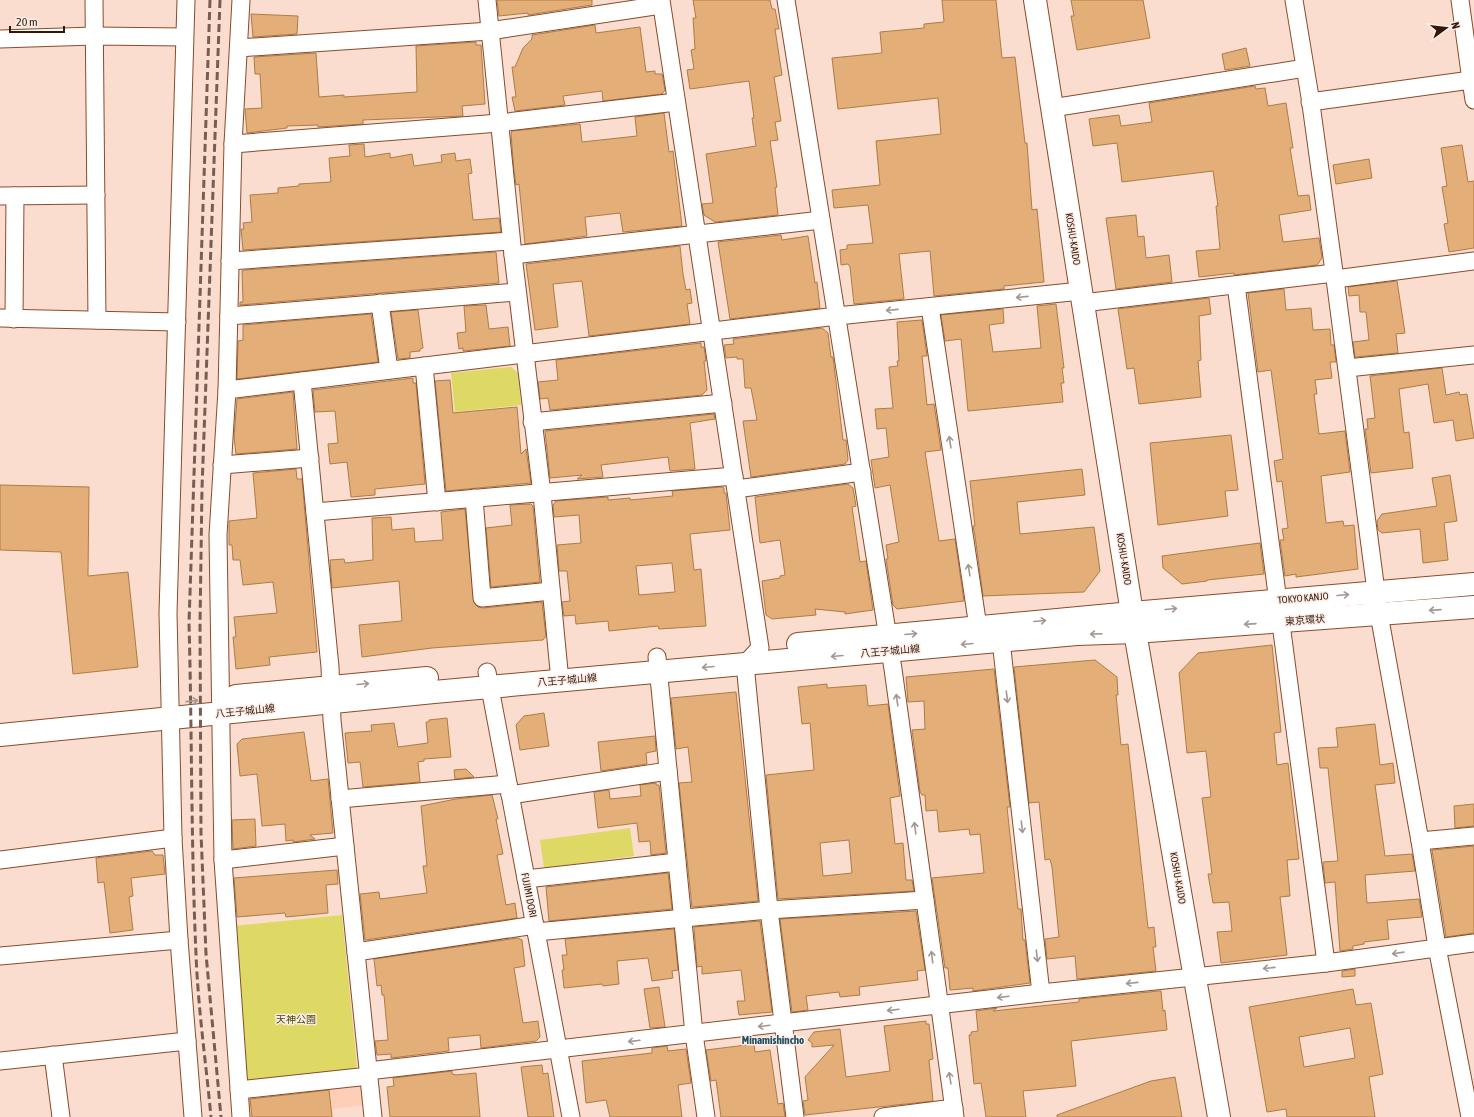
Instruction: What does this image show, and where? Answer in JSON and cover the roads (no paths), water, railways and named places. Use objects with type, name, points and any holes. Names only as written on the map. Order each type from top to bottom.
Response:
[{"type":"main road","name":"KOSHU-KAIDO","points":[[1035,0],[1134,622],[1219,1117]]},
{"type":"main road","name":"TOKYO KANJO","points":[[1134,622],[1277,601],[1474,584]]},
{"type":"main road","name":"東京環状","points":[[1134,622],[1280,622],[1474,607]]},
{"type":"main road","name":"八王子城山線","points":[[0,735],[170,711],[559,673],[658,672],[745,664],[889,644],[976,618],[1134,622]]},
{"type":"main road","name":"八王子城山線","points":[[658,672],[760,648],[889,644],[1002,650],[1134,622]]},
{"type":"main road","name":"八王子城山線","points":[[0,720],[170,711]]},
{"type":"street","points":[[94,0],[97,320]]},
{"type":"street","points":[[186,0],[168,613],[173,838],[179,940],[193,1117]]},
{"type":"street","points":[[241,0],[234,144],[227,390],[218,535],[223,860],[241,1117]]},
{"type":"street","points":[[487,0],[512,248],[532,422],[542,494],[559,673]]},
{"type":"street","points":[[786,0],[889,644],[925,900],[938,1005],[955,1112],[883,1117]]},
{"type":"street","points":[[1294,0],[1335,276],[1379,614],[1420,841],[1437,947],[1471,1114]]},
{"type":"street","points":[[1460,0],[1474,100]]},
{"type":"street","points":[[239,48],[490,31],[661,2],[760,648],[745,664],[769,910],[795,1117]]},
{"type":"street","points":[[0,39],[94,36],[184,37]]},
{"type":"street","points":[[1052,108],[1305,68]]},
{"type":"street","points":[[1310,102],[1471,80]]},
{"type":"street","points":[[234,144],[499,123],[676,102]]},
{"type":"street","points":[[96,195],[7,196],[7,319],[177,322]]},
{"type":"street","points":[[230,261],[512,248],[697,235],[821,220]]},
{"type":"street","points":[[227,390],[930,306],[1082,297],[1236,285],[1474,261]]},
{"type":"street","points":[[1236,285],[1326,963]]},
{"type":"street","points":[[229,316],[517,292]]},
{"type":"street","points":[[380,303],[389,370]]},
{"type":"street","points":[[930,306],[976,618],[1002,650],[1041,993]]},
{"type":"street","points":[[1347,368],[1474,355]]},
{"type":"street","points":[[424,366],[437,502]]},
{"type":"street","points":[[302,381],[340,799],[373,1117]]},
{"type":"street","points":[[532,422],[723,403]]},
{"type":"street","points":[[222,465],[310,458]]},
{"type":"street","points":[[315,512],[474,498],[735,483],[862,472]]},
{"type":"street","points":[[474,498],[482,598],[551,591]]},
{"type":"street","points":[[658,672],[694,1034],[706,1117]]},
{"type":"street","name":"FUJIMI DORI","points":[[489,680],[571,1117]]},
{"type":"street","points":[[340,799],[509,789],[668,771]]},
{"type":"street","points":[[1420,841],[1474,836]]},
{"type":"street","points":[[0,860],[173,838]]},
{"type":"street","points":[[223,860],[345,846]]},
{"type":"street","points":[[526,879],[677,862]]},
{"type":"street","points":[[356,952],[536,929],[769,910],[925,900]]},
{"type":"street","points":[[0,956],[179,940]]},
{"type":"street","points":[[239,1090],[558,1050],[938,1005],[1326,963],[1474,943]]},
{"type":"street","points":[[0,1061],[187,1041]]},
{"type":"street","points":[[53,1055],[61,1117]]},
{"type":"railway","points":[[210,0],[189,623],[193,871],[196,954],[200,1015],[211,1117]]},
{"type":"railway","points":[[220,0],[202,488],[200,624],[201,833],[206,954],[221,1117]]},
{"type":"district","name":"Minamishincho","points":[[773,1040]]},
{"type":"park label","name":"天神公園","points":[[296,1019]]}]
